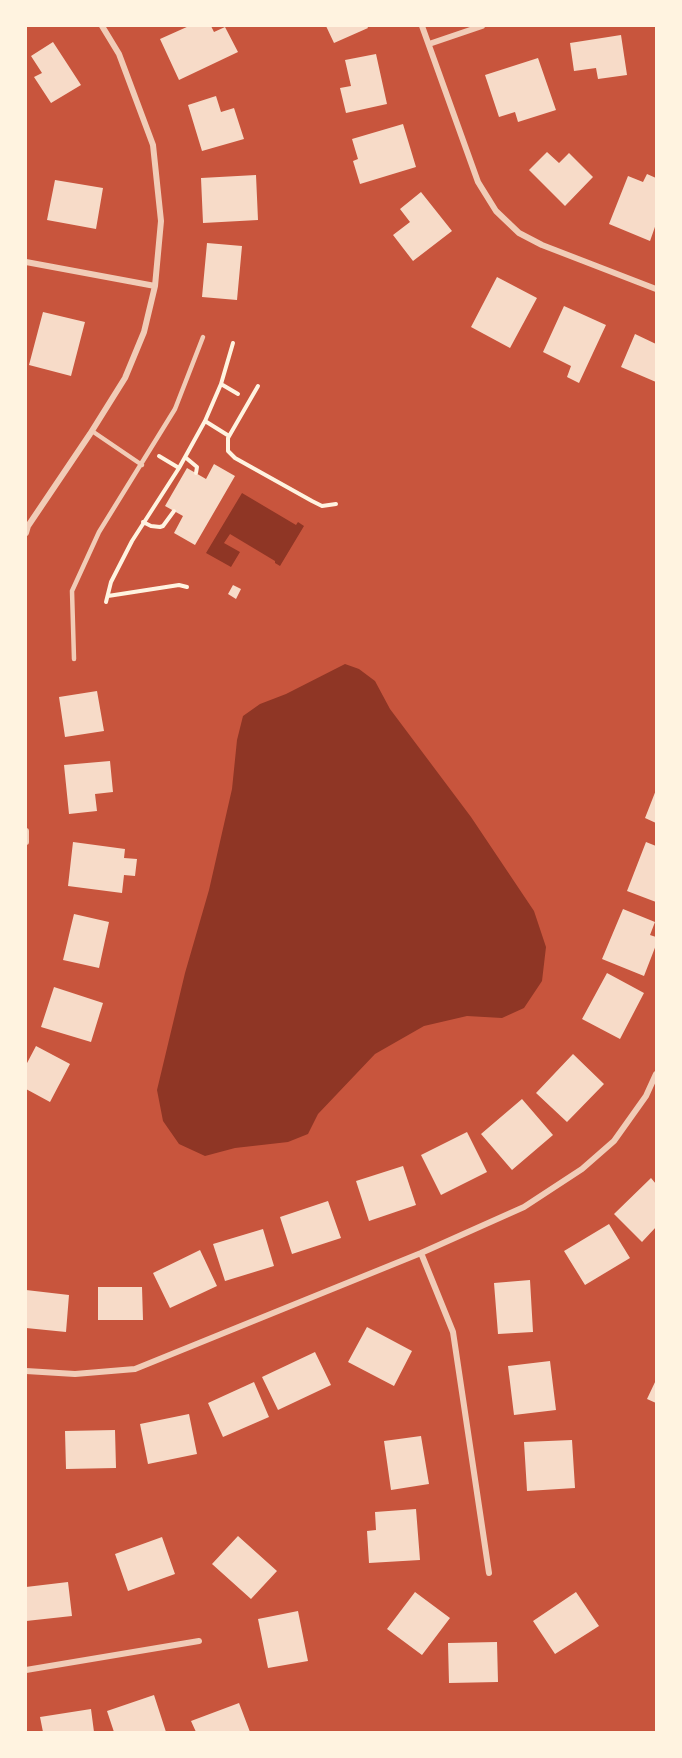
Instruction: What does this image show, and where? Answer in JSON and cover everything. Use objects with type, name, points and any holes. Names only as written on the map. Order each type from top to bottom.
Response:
[{"type":"street","points":[[26,532],[125,378],[144,332],[155,286],[162,221],[153,145],[119,54],[102,26]]},
{"type":"street","points":[[422,26],[478,182],[496,212],[519,233],[542,245],[657,289]]},
{"type":"street","points":[[429,44],[482,26]]},
{"type":"street","points":[[26,262],[155,286]]},
{"type":"street","points":[[26,831],[26,842]]},
{"type":"street","points":[[26,1371],[75,1374],[135,1369],[421,1253],[524,1207],[582,1169],[614,1141],[646,1096],[657,1074]]},
{"type":"street","points":[[421,1253],[453,1332],[489,1573]]},
{"type":"street","points":[[26,1670],[199,1641]]},
{"type":"lane","points":[[74,658],[72,591],[99,532],[175,409],[203,337]]},
{"type":"lane","points":[[92,431],[142,465]]},
{"type":"path","points":[[106,602],[118,567],[205,422],[221,384],[233,343]]},
{"type":"path","points":[[221,384],[238,394]]},
{"type":"path","points":[[258,386],[229,436],[228,451],[235,458],[322,506],[336,504]]},
{"type":"path","points":[[205,422],[229,436]]},
{"type":"path","points":[[150,451],[179,468]]},
{"type":"path","points":[[185,457],[197,467],[196,473]]},
{"type":"path","points":[[143,522],[153,529],[163,526],[174,511]]},
{"type":"path","points":[[107,596],[179,585],[187,587]]},
{"type":"shaded area","points":[[242,493],[296,525],[298,522],[304,526],[280,566],[230,534],[224,543],[240,552],[231,567],[206,553]]},
{"type":"shaded area","points":[[345,664],[359,669],[375,681],[390,709],[471,817],[534,911],[546,947],[542,981],[524,1008],[502,1018],[467,1016],[424,1026],[375,1054],[318,1114],[308,1134],[288,1142],[235,1148],[205,1156],[179,1144],[163,1121],[157,1090],[185,973],[209,890],[232,789],[237,740],[243,716],[260,704],[286,694]]},
{"type":"building","points":[[189,26],[211,26],[214,32],[225,27],[238,52],[179,80],[160,39]]},
{"type":"building","points":[[326,26],[367,26],[368,28],[334,43]]},
{"type":"building","points":[[621,35],[627,75],[598,79],[596,68],[574,71],[570,43]]},
{"type":"building","points":[[53,42],[81,85],[51,103],[34,77],[42,73],[31,56]]},
{"type":"building","points":[[376,54],[387,104],[346,113],[340,88],[351,86],[345,60]]},
{"type":"building","points":[[538,58],[556,110],[518,122],[515,112],[499,117],[485,75]]},
{"type":"building","points":[[216,96],[221,112],[234,108],[244,139],[202,151],[188,105]]},
{"type":"building","points":[[403,124],[416,167],[360,184],[353,161],[358,159],[352,139]]},
{"type":"building","points":[[547,152],[559,163],[569,153],[593,177],[565,206],[529,170]]},
{"type":"building","points":[[647,174],[656,178],[656,224],[650,241],[609,224],[628,176],[643,182]]},
{"type":"building","points":[[256,175],[258,220],[203,223],[201,178]]},
{"type":"building","points":[[55,180],[103,188],[96,229],[47,220]]},
{"type":"building","points":[[421,192],[452,231],[413,261],[393,235],[410,222],[400,209]]},
{"type":"building","points":[[207,243],[242,246],[237,300],[202,297]]},
{"type":"building","points":[[497,277],[537,298],[510,348],[471,327]]},
{"type":"building","points":[[564,306],[606,325],[579,383],[567,377],[571,366],[543,352]]},
{"type":"building","points":[[43,312],[85,322],[71,376],[29,365]]},
{"type":"building","points":[[635,334],[656,344],[656,382],[621,367]]},
{"type":"building","points":[[214,464],[235,476],[195,545],[174,533],[183,516],[165,506],[187,468],[206,479]]},
{"type":"building","points":[[233,585],[241,589],[236,599],[228,594]]},
{"type":"building","points":[[97,691],[104,731],[65,737],[59,697]]},
{"type":"building","points":[[110,761],[113,792],[95,794],[97,811],[69,814],[64,765]]},
{"type":"building","points":[[656,790],[656,823],[645,818]]},
{"type":"building","points":[[73,842],[125,849],[124,858],[137,859],[135,876],[124,875],[122,893],[68,886]]},
{"type":"building","points":[[646,842],[656,846],[656,902],[627,891]]},
{"type":"building","points":[[623,909],[655,922],[650,935],[656,937],[656,945],[644,976],[602,959]]},
{"type":"building","points":[[74,914],[109,922],[99,968],[63,960]]},
{"type":"building","points":[[607,973],[644,993],[620,1039],[582,1019]]},
{"type":"building","points":[[54,987],[103,1003],[91,1042],[41,1027]]},
{"type":"building","points":[[36,1046],[70,1064],[50,1102],[26,1089],[26,1065]]},
{"type":"building","points":[[573,1054],[604,1084],[567,1122],[536,1093]]},
{"type":"building","points":[[522,1099],[553,1135],[512,1170],[481,1134]]},
{"type":"building","points":[[467,1132],[487,1172],[441,1195],[421,1155]]},
{"type":"building","points":[[403,1166],[416,1205],[369,1221],[356,1181]]},
{"type":"building","points":[[651,1178],[656,1184],[656,1227],[642,1242],[614,1214]]},
{"type":"building","points":[[328,1201],[341,1238],[292,1254],[280,1217]]},
{"type":"building","points":[[609,1224],[630,1258],[585,1285],[564,1251]]},
{"type":"building","points":[[263,1229],[274,1266],[225,1281],[213,1244]]},
{"type":"building","points":[[200,1250],[217,1286],[170,1308],[153,1273]]},
{"type":"building","points":[[530,1280],[533,1332],[498,1334],[494,1283]]},
{"type":"building","points":[[98,1287],[142,1287],[143,1320],[98,1320]]},
{"type":"building","points":[[26,1290],[69,1295],[66,1332],[26,1328]]},
{"type":"building","points":[[367,1327],[412,1351],[394,1386],[348,1362]]},
{"type":"building","points":[[315,1352],[331,1385],[278,1410],[262,1377]]},
{"type":"building","points":[[550,1361],[556,1410],[514,1415],[508,1366]]},
{"type":"building","points":[[656,1380],[656,1403],[647,1399]]},
{"type":"building","points":[[254,1382],[269,1417],[223,1437],[208,1403]]},
{"type":"building","points":[[189,1414],[197,1454],[148,1464],[140,1424]]},
{"type":"building","points":[[115,1430],[116,1468],[66,1469],[65,1431]]},
{"type":"building","points":[[421,1436],[429,1484],[391,1490],[384,1441]]},
{"type":"building","points":[[572,1440],[575,1488],[527,1491],[524,1442]]},
{"type":"building","points":[[416,1509],[420,1560],[369,1563],[367,1531],[376,1530],[375,1512]]},
{"type":"building","points":[[238,1536],[277,1571],[251,1599],[212,1564]]},
{"type":"building","points":[[162,1537],[175,1574],[128,1591],[115,1554]]},
{"type":"building","points":[[68,1582],[72,1616],[26,1621],[26,1587]]},
{"type":"building","points":[[415,1592],[450,1618],[422,1655],[387,1629]]},
{"type":"building","points":[[576,1592],[599,1626],[555,1654],[533,1621]]},
{"type":"building","points":[[298,1611],[308,1661],[268,1668],[258,1619]]},
{"type":"building","points":[[497,1642],[498,1682],[449,1683],[448,1643]]},
{"type":"building","points":[[154,1695],[166,1732],[114,1732],[107,1711]]},
{"type":"building","points":[[239,1703],[250,1732],[196,1732],[191,1721]]},
{"type":"building","points":[[91,1709],[94,1732],[43,1732],[40,1717]]}]
